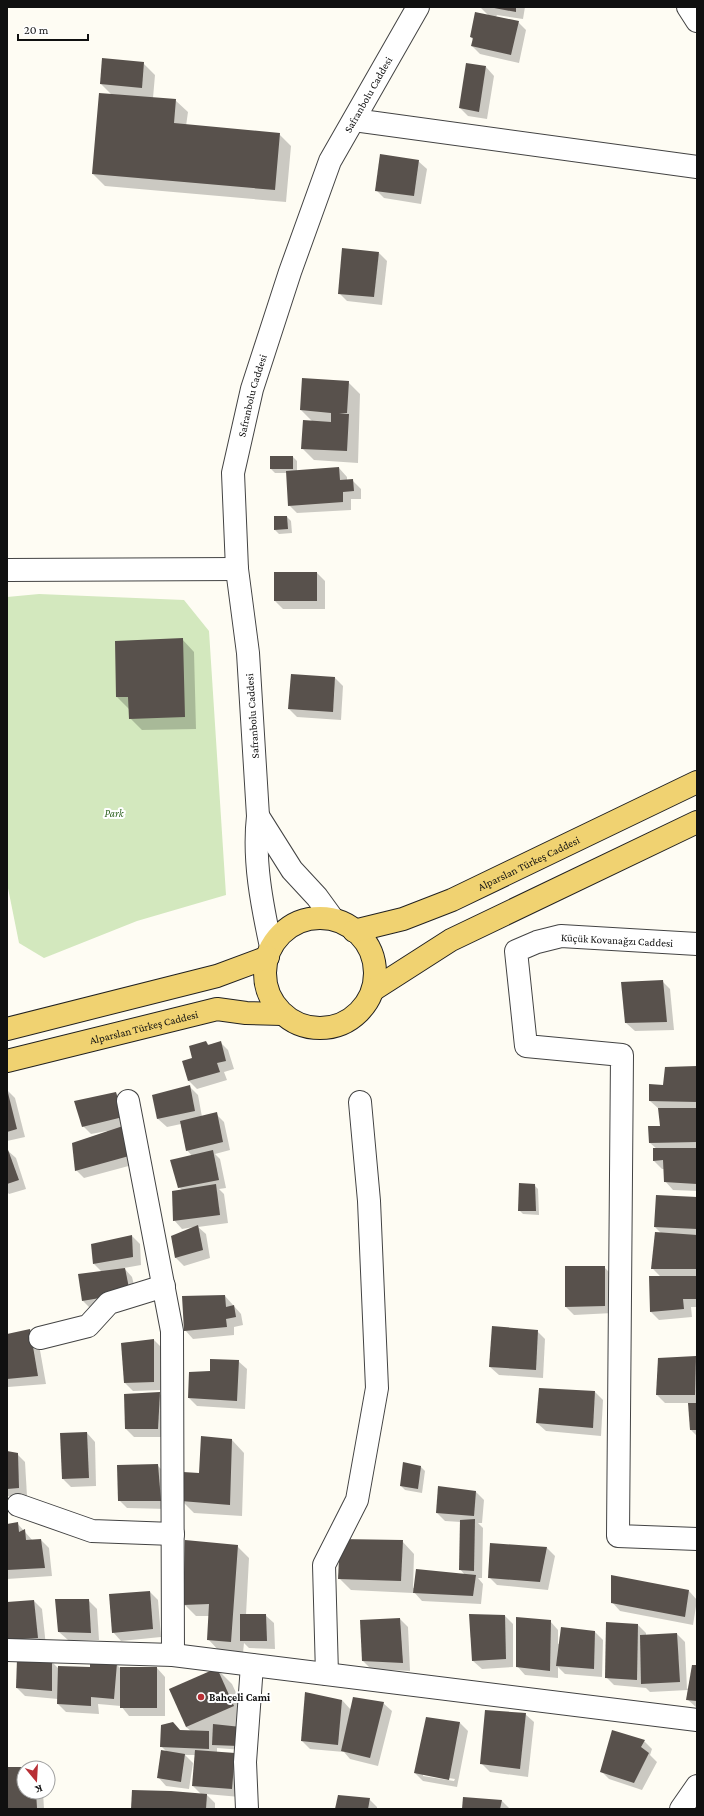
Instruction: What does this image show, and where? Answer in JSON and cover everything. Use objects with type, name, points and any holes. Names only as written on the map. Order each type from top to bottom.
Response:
[{"type":"main road","name":"Alparslan Türkeş Caddesi","points":[[354,931],[403,919],[452,900],[697,782]]},
{"type":"main road","points":[[373,990],[451,940],[697,822]]},
{"type":"main road","points":[[315,918],[333,920],[349,926],[354,931],[363,938],[372,954],[375,972],[373,990],[364,1006],[351,1019],[334,1027],[316,1028],[304,1026],[282,1014],[271,999],[265,982],[265,964],[270,952],[282,933],[297,923],[315,918]]},
{"type":"main road","points":[[7,1029],[217,976],[270,952]]},
{"type":"main road","name":"Alparslan Türkeş Caddesi","points":[[7,1061],[217,1009],[282,1014]]},
{"type":"street","name":"Safranbolu Caddesi","points":[[270,952],[255,840],[258,816],[248,653],[237,569],[234,473],[252,389],[290,272],[330,161],[418,7]]},
{"type":"street","points":[[688,7],[697,21]]},
{"type":"street","points":[[354,120],[697,167]]},
{"type":"street","points":[[7,570],[237,569]]},
{"type":"street","points":[[258,816],[292,870],[317,897],[333,920]]},
{"type":"street","name":"Küçük Kovanağzı Caddesi","points":[[697,944],[561,936],[537,942],[516,952],[526,1046],[622,1054],[618,1536],[697,1539]]},
{"type":"street","points":[[128,1101],[172,1331],[173,1655]]},
{"type":"street","points":[[327,1674],[324,1565],[357,1500],[377,1388],[369,1201],[360,1102]]},
{"type":"street","points":[[40,1338],[88,1326],[109,1303],[164,1286]]},
{"type":"street","points":[[18,1505],[92,1530],[173,1534]]},
{"type":"street","points":[[7,1650],[173,1655],[697,1720]]},
{"type":"street","points":[[247,1809],[245,1762],[252,1664]]},
{"type":"street","points":[[681,1809],[697,1786]]},
{"type":"green space","name":"Park","points":[[39,594],[184,600],[209,631],[226,895],[137,921],[44,958],[19,943],[7,883],[7,597]]},
{"type":"building","points":[[489,7],[516,7],[516,12]]},
{"type":"building","points":[[475,12],[519,21],[511,55],[471,46],[473,38],[470,37]]},
{"type":"building","points":[[102,58],[144,62],[142,88],[100,84]]},
{"type":"building","points":[[466,63],[486,66],[479,112],[459,108]]},
{"type":"building","points":[[99,93],[176,99],[174,123],[280,133],[275,190],[92,174]]},
{"type":"building","points":[[380,154],[419,160],[414,196],[375,191]]},
{"type":"building","points":[[342,248],[379,252],[374,297],[338,294]]},
{"type":"building","points":[[302,378],[349,381],[347,413],[339,414],[349,414],[347,451],[301,449],[303,420],[331,422],[331,413],[300,410]]},
{"type":"building","points":[[270,456],[293,456],[293,469],[270,469]]},
{"type":"building","points":[[339,467],[340,480],[353,479],[354,491],[343,492],[343,502],[288,506],[286,471]]},
{"type":"building","points":[[274,516],[287,516],[288,529],[274,530]]},
{"type":"building","points":[[274,572],[317,572],[317,601],[274,601]]},
{"type":"building","points":[[183,638],[185,717],[129,719],[128,697],[116,697],[115,641]]},
{"type":"building","points":[[291,674],[335,677],[333,712],[288,709]]},
{"type":"building","points":[[663,980],[667,1022],[625,1023],[621,982]]},
{"type":"building","points":[[206,1041],[208,1045],[221,1041],[226,1061],[217,1063],[220,1072],[188,1081],[182,1061],[192,1058],[189,1046]]},
{"type":"building","points":[[697,1066],[697,1102],[649,1101],[649,1084],[663,1085],[665,1067]]},
{"type":"building","points":[[190,1085],[195,1111],[157,1119],[152,1095]]},
{"type":"building","points":[[7,1089],[17,1129],[7,1132]]},
{"type":"building","points":[[116,1092],[123,1117],[82,1127],[74,1101]]},
{"type":"building","points":[[658,1108],[697,1108],[697,1142],[649,1143],[648,1126],[660,1126]]},
{"type":"building","points":[[217,1112],[223,1142],[186,1151],[180,1121]]},
{"type":"building","points":[[123,1126],[129,1156],[75,1171],[72,1143]]},
{"type":"building","points":[[7,1147],[19,1180],[7,1184]]},
{"type":"building","points":[[653,1148],[697,1148],[697,1184],[664,1182],[663,1160],[653,1161]]},
{"type":"building","points":[[213,1150],[219,1180],[178,1188],[170,1160]]},
{"type":"building","points":[[519,1183],[535,1184],[536,1211],[518,1211]]},
{"type":"building","points":[[216,1184],[220,1215],[173,1221],[172,1191]]},
{"type":"building","points":[[656,1195],[697,1197],[697,1229],[654,1227]]},
{"type":"building","points":[[198,1225],[203,1250],[175,1258],[171,1236]]},
{"type":"building","points":[[655,1232],[697,1235],[697,1269],[651,1269]]},
{"type":"building","points":[[132,1235],[133,1257],[93,1264],[91,1244]]},
{"type":"building","points":[[565,1266],[605,1266],[605,1306],[565,1307]]},
{"type":"building","points":[[125,1268],[130,1293],[82,1301],[78,1274]]},
{"type":"building","points":[[649,1276],[697,1276],[697,1299],[683,1299],[684,1309],[650,1312]]},
{"type":"building","points":[[225,1295],[226,1307],[234,1305],[236,1317],[226,1319],[227,1327],[184,1331],[182,1296]]},
{"type":"building","points":[[492,1326],[538,1330],[536,1370],[489,1367]]},
{"type":"building","points":[[30,1329],[38,1376],[7,1379],[7,1334]]},
{"type":"building","points":[[154,1339],[154,1382],[124,1383],[121,1343]]},
{"type":"building","points":[[696,1356],[695,1395],[656,1395],[658,1358]]},
{"type":"building","points":[[210,1359],[239,1360],[237,1401],[188,1398],[189,1372],[210,1371]]},
{"type":"building","points":[[539,1388],[595,1391],[593,1428],[536,1423]]},
{"type":"building","points":[[160,1392],[158,1429],[125,1429],[124,1394]]},
{"type":"building","points":[[688,1403],[697,1403],[697,1430],[690,1430]]},
{"type":"building","points":[[87,1432],[89,1478],[62,1479],[60,1433]]},
{"type":"building","points":[[201,1436],[232,1439],[230,1505],[181,1501],[183,1472],[199,1473]]},
{"type":"building","points":[[7,1451],[18,1453],[19,1488],[7,1489]]},
{"type":"building","points":[[403,1462],[421,1466],[418,1489],[400,1486]]},
{"type":"building","points":[[158,1464],[161,1501],[118,1501],[117,1465]]},
{"type":"building","points":[[438,1486],[476,1491],[474,1516],[436,1513]]},
{"type":"building","points":[[475,1519],[474,1571],[459,1570],[460,1520]]},
{"type":"building","points":[[18,1522],[19,1532],[25,1529],[26,1540],[41,1539],[45,1568],[7,1570],[7,1524]]},
{"type":"building","points":[[340,1539],[403,1540],[401,1581],[338,1579]]},
{"type":"building","points":[[185,1540],[238,1545],[231,1642],[207,1640],[209,1604],[183,1605]]},
{"type":"building","points":[[490,1543],[547,1547],[540,1582],[488,1578]]},
{"type":"building","points":[[416,1569],[476,1575],[473,1596],[413,1593]]},
{"type":"building","points":[[611,1575],[689,1590],[685,1617],[611,1603]]},
{"type":"building","points":[[150,1591],[153,1629],[112,1633],[109,1594]]},
{"type":"building","points":[[55,1599],[89,1599],[91,1633],[58,1632]]},
{"type":"building","points":[[34,1600],[38,1638],[7,1640],[7,1602]]},
{"type":"building","points":[[240,1614],[266,1614],[267,1641],[240,1641]]},
{"type":"building","points":[[469,1614],[505,1615],[506,1659],[472,1661]]},
{"type":"building","points":[[516,1617],[551,1620],[550,1671],[516,1667]]},
{"type":"building","points":[[400,1618],[403,1663],[362,1661],[360,1620]]},
{"type":"building","points":[[606,1622],[638,1624],[637,1680],[605,1678]]},
{"type":"building","points":[[561,1627],[595,1631],[594,1669],[556,1666]]},
{"type":"building","points":[[677,1633],[680,1682],[641,1684],[640,1635]]},
{"type":"building","points":[[17,1659],[52,1661],[52,1691],[16,1688]]},
{"type":"building","points":[[90,1661],[117,1663],[114,1699],[91,1697],[91,1706],[57,1704],[58,1666],[90,1667]]},
{"type":"building","points":[[692,1665],[697,1665],[697,1701],[686,1700]]},
{"type":"building","points":[[120,1667],[157,1667],[157,1708],[120,1708]]},
{"type":"building","name":"Bahçeli Cami","points":[[217,1668],[234,1706],[186,1727],[169,1689]]},
{"type":"building","points":[[305,1692],[342,1700],[338,1745],[301,1741]]},
{"type":"building","points":[[353,1697],[384,1702],[370,1758],[341,1751]]},
{"type":"building","points":[[485,1710],[526,1713],[520,1769],[480,1764]]},
{"type":"building","points":[[426,1717],[460,1722],[449,1780],[414,1773]]},
{"type":"building","points":[[173,1722],[180,1730],[209,1731],[209,1749],[160,1747],[161,1725]]},
{"type":"building","points":[[213,1724],[241,1727],[239,1746],[212,1745]]},
{"type":"building","points":[[612,1730],[645,1740],[641,1747],[649,1753],[634,1783],[600,1772]]},
{"type":"building","points":[[161,1750],[185,1754],[181,1782],[157,1778]]},
{"type":"building","points":[[195,1750],[235,1753],[232,1789],[192,1786]]},
{"type":"building","points":[[7,1767],[16,1767],[16,1800],[36,1800],[37,1808],[7,1808]]},
{"type":"building","points":[[132,1790],[207,1794],[206,1809],[131,1809]]},
{"type":"building","points":[[338,1795],[370,1798],[368,1809],[335,1809]]},
{"type":"building","points":[[463,1797],[502,1800],[500,1809],[462,1809]]},
{"type":"place","name":"Bahçeli Cami","points":[[201,1697]]}]
